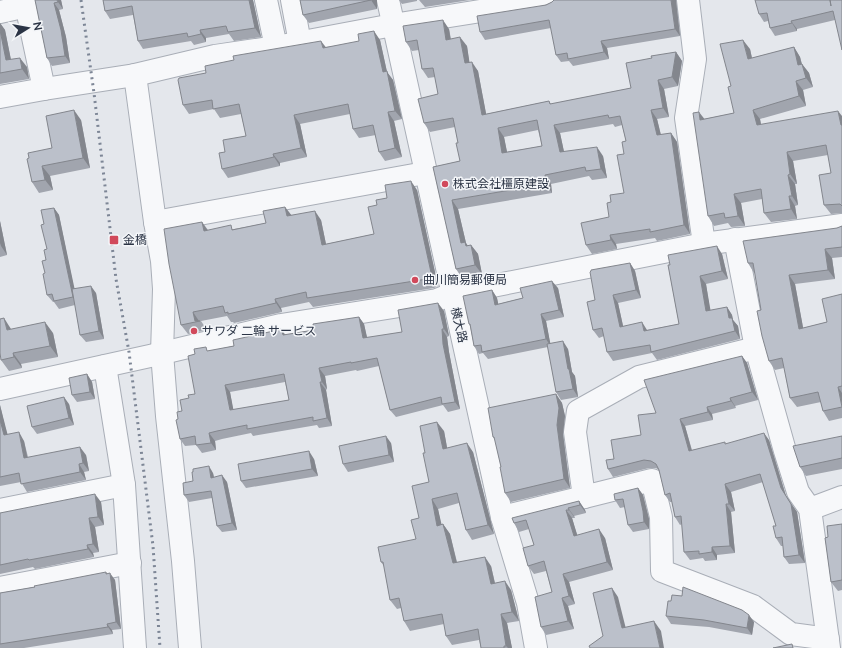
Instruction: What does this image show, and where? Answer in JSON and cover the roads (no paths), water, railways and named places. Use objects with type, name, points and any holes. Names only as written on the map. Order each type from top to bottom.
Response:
[{"type":"street","points":[[266,0],[276,47]]},
{"type":"street","points":[[292,0],[300,43]]},
{"type":"street","name":"横大路","points":[[388,0],[502,518],[528,603],[536,648]]},
{"type":"street","points":[[0,97],[44,88],[135,75],[215,56],[300,43],[393,25],[549,0]]},
{"type":"street","points":[[688,0],[696,59],[686,118],[704,244]]},
{"type":"street","points":[[0,12],[26,3],[44,88]]},
{"type":"street","points":[[135,75],[155,222],[162,261],[164,289],[162,353],[183,560],[190,648]]},
{"type":"street","points":[[155,222],[425,173]]},
{"type":"street","points":[[0,389],[281,326],[437,300],[452,294],[704,244],[842,225]]},
{"type":"street","points":[[502,518],[652,480],[661,517],[662,571],[753,606],[791,634],[828,643],[810,509],[798,492],[756,348],[735,239]]},
{"type":"street","points":[[584,497],[575,432],[578,411],[639,377],[756,348]]},
{"type":"street","points":[[105,366],[124,485],[135,648]]},
{"type":"street","points":[[0,510],[124,485]]},
{"type":"street","points":[[810,509],[842,497]]},
{"type":"street","points":[[0,588],[130,563]]},
{"type":"railway","points":[[81,0],[94,93],[116,279],[129,352],[153,546],[160,648]]},
{"type":"place","name":"株式会社橿原建設","points":[[445,184]]},
{"type":"place","name":"金橋","points":[[114,240]]},
{"type":"place","name":"曲川簡易郵便局","points":[[415,280]]},
{"type":"place","name":"サワダ 二輪 サービス","points":[[194,331]]}]
